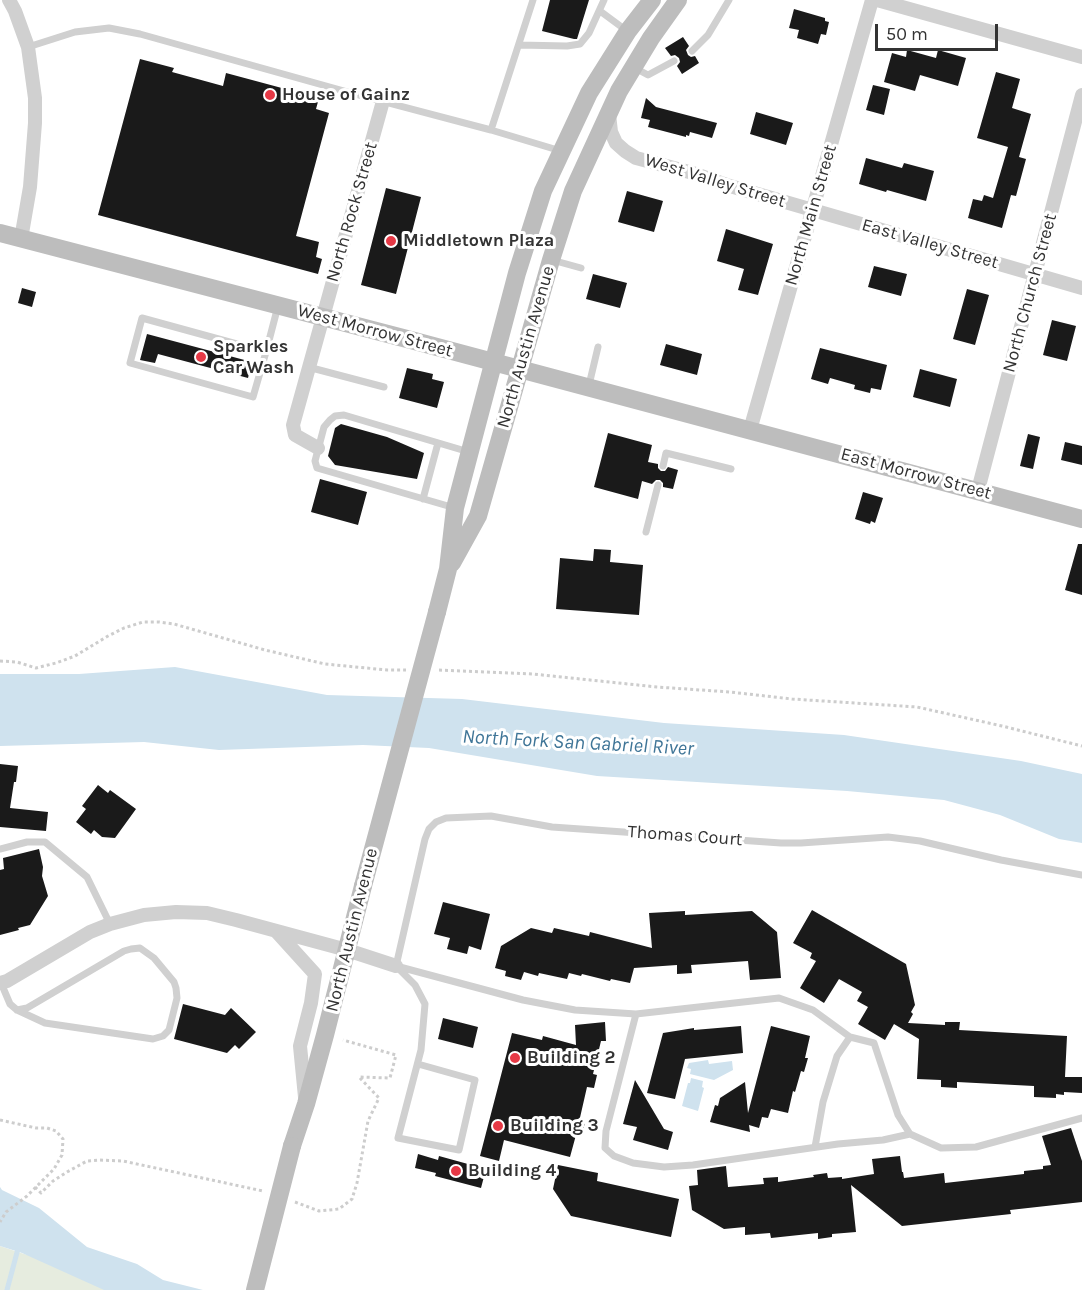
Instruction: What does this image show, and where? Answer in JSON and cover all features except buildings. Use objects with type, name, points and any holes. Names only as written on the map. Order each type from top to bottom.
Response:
[{"type":"main road","name":"North Austin Avenue","points":[[255,1290],[437,612],[448,569],[455,508],[517,273],[543,191],[589,93],[628,31],[652,0]]},
{"type":"main road","name":"North Austin Avenue","points":[[448,569],[478,516],[573,191],[619,91],[678,0]]},
{"type":"main road","name":"West Morrow Street","points":[[0,233],[750,430]]},
{"type":"main road","name":"East Morrow Street","points":[[750,430],[1082,519]]},
{"type":"street","points":[[9,0],[28,47],[35,98],[30,188],[21,239]]},
{"type":"street","name":"North Main Street","points":[[750,430],[872,0]]},
{"type":"street","points":[[877,0],[1082,57]]},
{"type":"street","name":"North Church Street","points":[[978,490],[1082,95]]},
{"type":"street","name":"North Rock Street","points":[[318,448],[295,435],[293,425],[383,101]]},
{"type":"street","name":"West Valley Street","points":[[609,113],[611,132],[616,143],[636,158],[813,210]]},
{"type":"street","name":"East Valley Street","points":[[813,210],[1082,288]]},
{"type":"street","points":[[1,983],[82,937],[110,924],[144,915],[176,912],[207,914],[347,950],[396,966]]},
{"type":"street","points":[[276,931],[315,974],[311,1003],[300,1046],[306,1104]]},
{"type":"lane","points":[[491,130],[533,0]]},
{"type":"lane","points":[[519,45],[580,44],[589,33],[604,0]]},
{"type":"lane","points":[[692,51],[708,35],[729,0]]},
{"type":"lane","points":[[600,11],[628,31]]},
{"type":"lane","points":[[28,47],[75,32],[109,28],[140,34],[561,151]]},
{"type":"lane","points":[[633,67],[648,75],[674,61]]},
{"type":"lane","points":[[551,260],[581,268]]},
{"type":"lane","points":[[266,352],[142,318],[130,363],[254,397],[266,352],[278,306]]},
{"type":"lane","points":[[588,388],[598,347]]},
{"type":"lane","points":[[308,367],[384,387]]},
{"type":"lane","points":[[455,508],[317,468],[315,461],[318,448],[324,427],[335,416],[344,415],[470,452]]},
{"type":"lane","points":[[423,499],[438,442]]},
{"type":"lane","points":[[663,466],[666,453],[731,470]]},
{"type":"lane","points":[[646,532],[658,485]]},
{"type":"lane","name":"Thomas Court","points":[[396,966],[425,839],[429,829],[436,822],[446,818],[491,816],[552,827],[781,843],[888,837],[920,841],[1001,860],[1082,875]]},
{"type":"lane","points":[[0,849],[27,842],[45,842],[87,877],[110,924]]},
{"type":"lane","points":[[1,983],[10,1004],[17,1010],[45,1023],[153,1039],[163,1036],[169,1030],[177,998],[176,988],[174,982],[154,958],[140,948],[131,949],[27,1008],[17,1010]]},
{"type":"lane","points":[[396,966],[523,1000],[575,1010],[636,1014],[779,998],[813,1010],[850,1037],[874,1043],[898,1115],[910,1134],[940,1148],[976,1147],[1082,1118]]},
{"type":"lane","points":[[396,966],[415,985],[425,1004],[421,1050],[398,1138],[459,1150],[475,1080],[418,1064]]},
{"type":"lane","points":[[636,1014],[606,1131],[605,1148],[614,1156],[633,1163],[664,1167],[693,1165],[815,1147],[883,1140],[910,1134]]},
{"type":"lane","points":[[815,1147],[823,1102],[837,1056],[850,1037]]},
{"type":"path","points":[[0,661],[16,662],[36,668],[75,656],[124,628],[143,622],[159,622],[325,664],[409,670]]},
{"type":"path","points":[[432,670],[532,674],[792,699],[917,707],[1082,747]]},
{"type":"path","points":[[292,1201],[319,1211],[339,1209],[352,1199],[368,1120],[379,1098],[359,1077],[390,1078],[396,1055],[343,1040]]},
{"type":"path","points":[[0,1120],[36,1128],[47,1128],[56,1131],[63,1139],[62,1155],[54,1169],[6,1212],[0,1222]]},
{"type":"path","points":[[35,1187],[41,1193],[53,1181],[87,1161],[111,1160],[272,1194]]},
{"type":"shaded area","points":[[0,1246],[21,1253],[144,1290],[0,1290]]},
{"type":"water","name":"North Fork San Gabriel River","points":[[175,667],[327,695],[462,699],[664,723],[844,735],[1021,761],[1082,774],[1082,843],[1059,839],[1000,815],[944,800],[847,791],[597,776],[429,748],[363,745],[219,750],[144,742],[0,746],[0,674],[79,674]]},
{"type":"water","points":[[708,1060],[709,1064],[732,1061],[733,1070],[714,1080],[690,1074],[691,1069],[687,1068],[689,1063]]},
{"type":"water","points":[[691,1078],[703,1081],[702,1087],[704,1088],[698,1111],[682,1106]]},
{"type":"water","points":[[0,1187],[39,1208],[87,1247],[137,1264],[163,1280],[203,1290],[104,1290],[22,1253],[0,1246]]},
{"type":"waterway","points":[[7,1290],[19,1245]]},
{"type":"place","name":"House of Gainz","points":[[270,95]]},
{"type":"place","name":"Middletown Plaza","points":[[391,241]]},
{"type":"place","name":"Sparkles Car Wash","points":[[201,357]]},
{"type":"place","name":"Building 2","points":[[515,1058]]},
{"type":"place","name":"Building 3","points":[[498,1126]]},
{"type":"place","name":"Building 4","points":[[456,1171]]}]
